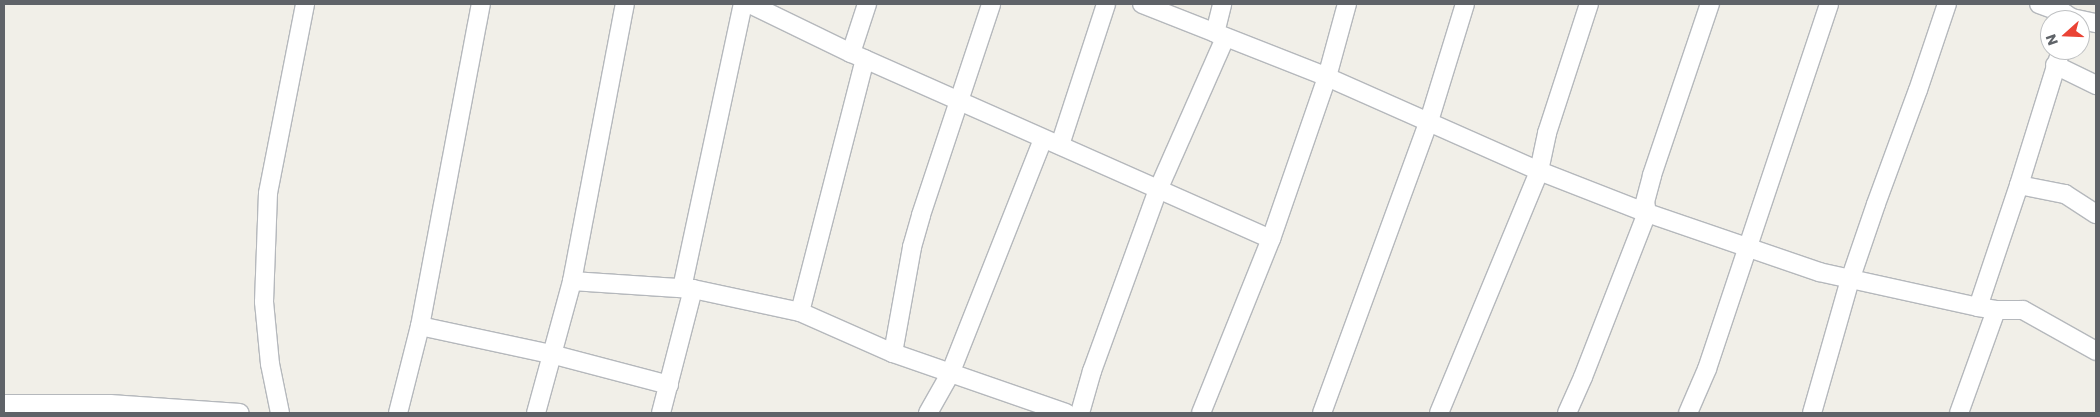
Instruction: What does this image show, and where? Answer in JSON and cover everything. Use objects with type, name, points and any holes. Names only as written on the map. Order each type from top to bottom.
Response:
[{"type":"street","points":[[280,413],[270,364],[264,302],[268,193],[305,4]]},
{"type":"street","points":[[398,413],[420,326],[481,4]]},
{"type":"street","points":[[536,413],[572,281],[625,4]]},
{"type":"street","points":[[661,413],[669,385],[743,4]]},
{"type":"street","points":[[750,4],[858,56],[1271,239]]},
{"type":"street","points":[[800,312],[858,56],[867,4]]},
{"type":"street","points":[[893,353],[912,247],[991,4]]},
{"type":"street","points":[[1060,145],[1106,4]]},
{"type":"street","points":[[1142,4],[1327,77],[1539,171],[1647,213],[1748,246],[1819,272],[1850,280],[1978,307],[1996,310],[2023,310],[2096,351]]},
{"type":"street","points":[[1080,413],[1092,371],[1158,190],[1220,36],[1222,4]]},
{"type":"street","points":[[1201,413],[1271,239],[1327,77],[1347,4]]},
{"type":"street","points":[[1322,413],[1429,121],[1465,4]]},
{"type":"street","points":[[1439,413],[1539,171],[1545,139],[1589,4]]},
{"type":"street","points":[[1567,413],[1584,377],[1647,213],[1645,202],[1652,175],[1710,4]]},
{"type":"street","points":[[1688,413],[1706,369],[1830,4]]},
{"type":"street","points":[[1812,413],[1850,280],[1947,4]]},
{"type":"street","points":[[2040,4],[2053,10]]},
{"type":"street","points":[[1978,307],[2019,185],[2057,60]]},
{"type":"street","points":[[2061,60],[2096,85]]},
{"type":"street","points":[[928,413],[950,374],[1043,139]]},
{"type":"street","points":[[2019,185],[2065,194],[2096,214]]},
{"type":"street","points":[[572,281],[688,289],[800,312],[893,353],[1066,413]]},
{"type":"street","points":[[1959,413],[1996,310]]},
{"type":"street","points":[[420,326],[551,354],[669,385]]},
{"type":"street","points":[[14,407],[110,404],[240,413]]}]
